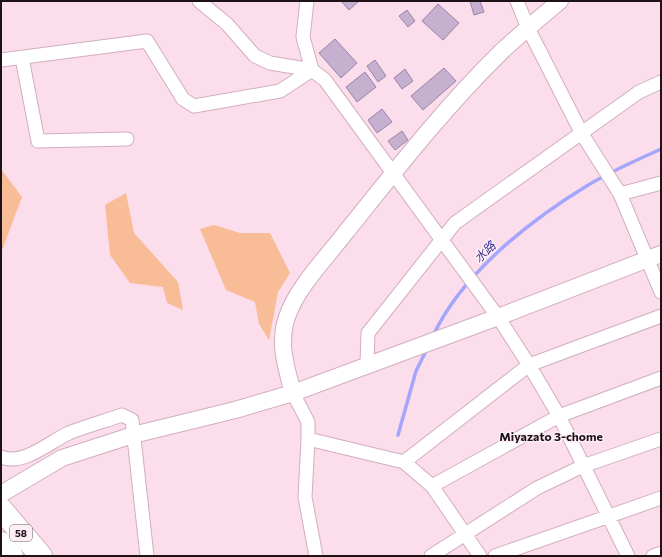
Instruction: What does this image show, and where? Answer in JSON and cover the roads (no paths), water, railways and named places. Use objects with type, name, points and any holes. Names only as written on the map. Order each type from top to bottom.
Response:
[{"type":"highway","name":"58","points":[[1,510],[41,556]]},
{"type":"highway","name":"58","points":[[1,544],[12,556]]},
{"type":"street","points":[[199,1],[227,24],[255,56],[270,62],[312,70],[325,80],[413,198],[441,241],[498,317],[529,365],[559,416],[628,556]]},
{"type":"street","points":[[307,1],[303,37],[312,70]]},
{"type":"street","points":[[517,1],[528,28],[582,134],[620,194],[654,256],[661,292]]},
{"type":"street","points":[[316,556],[305,497],[308,422],[293,394],[282,351],[283,332],[287,316],[308,280],[394,173],[471,84],[500,54],[560,1]]},
{"type":"street","points":[[1,60],[147,41],[183,98],[194,106],[280,91],[312,70]]},
{"type":"street","points":[[22,58],[38,141],[127,138]]},
{"type":"street","points":[[367,365],[368,333],[455,223],[639,92],[661,82]]},
{"type":"street","points":[[620,194],[661,183]]},
{"type":"street","points":[[1,494],[62,458],[133,435],[293,394],[498,317],[654,256]]},
{"type":"street","points":[[404,462],[529,365],[661,316]]},
{"type":"street","points":[[432,486],[559,416],[661,378]]},
{"type":"street","points":[[1,457],[15,458],[30,454],[70,433],[122,415],[132,420],[147,556]]},
{"type":"street","points":[[308,439],[404,462],[432,486],[480,556]]},
{"type":"street","points":[[431,556],[537,488],[583,466],[661,439]]},
{"type":"street","points":[[495,556],[661,498]]},
{"type":"street","points":[[654,556],[661,553]]},
{"type":"waterway","name":"水路","points":[[433,336],[445,314],[478,271],[519,233],[563,201],[594,182],[661,149]]},
{"type":"waterway","name":"水路","points":[[398,435],[416,371],[427,349]]},
{"type":"district","name":"Miyazato 3-chome","points":[[551,437]]}]
